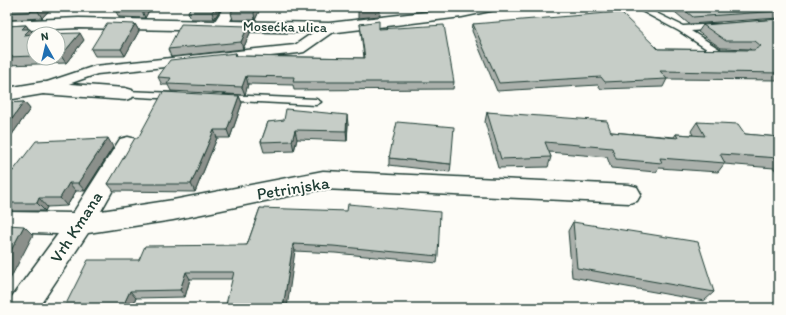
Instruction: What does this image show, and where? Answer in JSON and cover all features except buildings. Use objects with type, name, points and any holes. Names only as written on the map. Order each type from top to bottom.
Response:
[{"type":"street","points":[[79,23],[92,7]]},
{"type":"street","points":[[220,25],[230,7]]},
{"type":"street","name":"Mosećka ulica","points":[[7,26],[79,23],[329,28],[462,13],[490,7]]},
{"type":"street","points":[[7,94],[43,88],[95,70],[299,49],[329,28]]},
{"type":"street","points":[[43,88],[125,94]]},
{"type":"street","name":"Vrh Kmana","points":[[21,308],[80,224],[128,144]]},
{"type":"street","name":"Petrinjska","points":[[7,222],[80,224],[173,210],[323,180],[629,194]]},
{"type":"lane","points":[[638,7],[682,29],[719,53],[734,53]]},
{"type":"lane","points":[[682,29],[726,26]]},
{"type":"lane","points":[[125,94],[189,97]]},
{"type":"lane","points":[[213,98],[316,102]]}]
